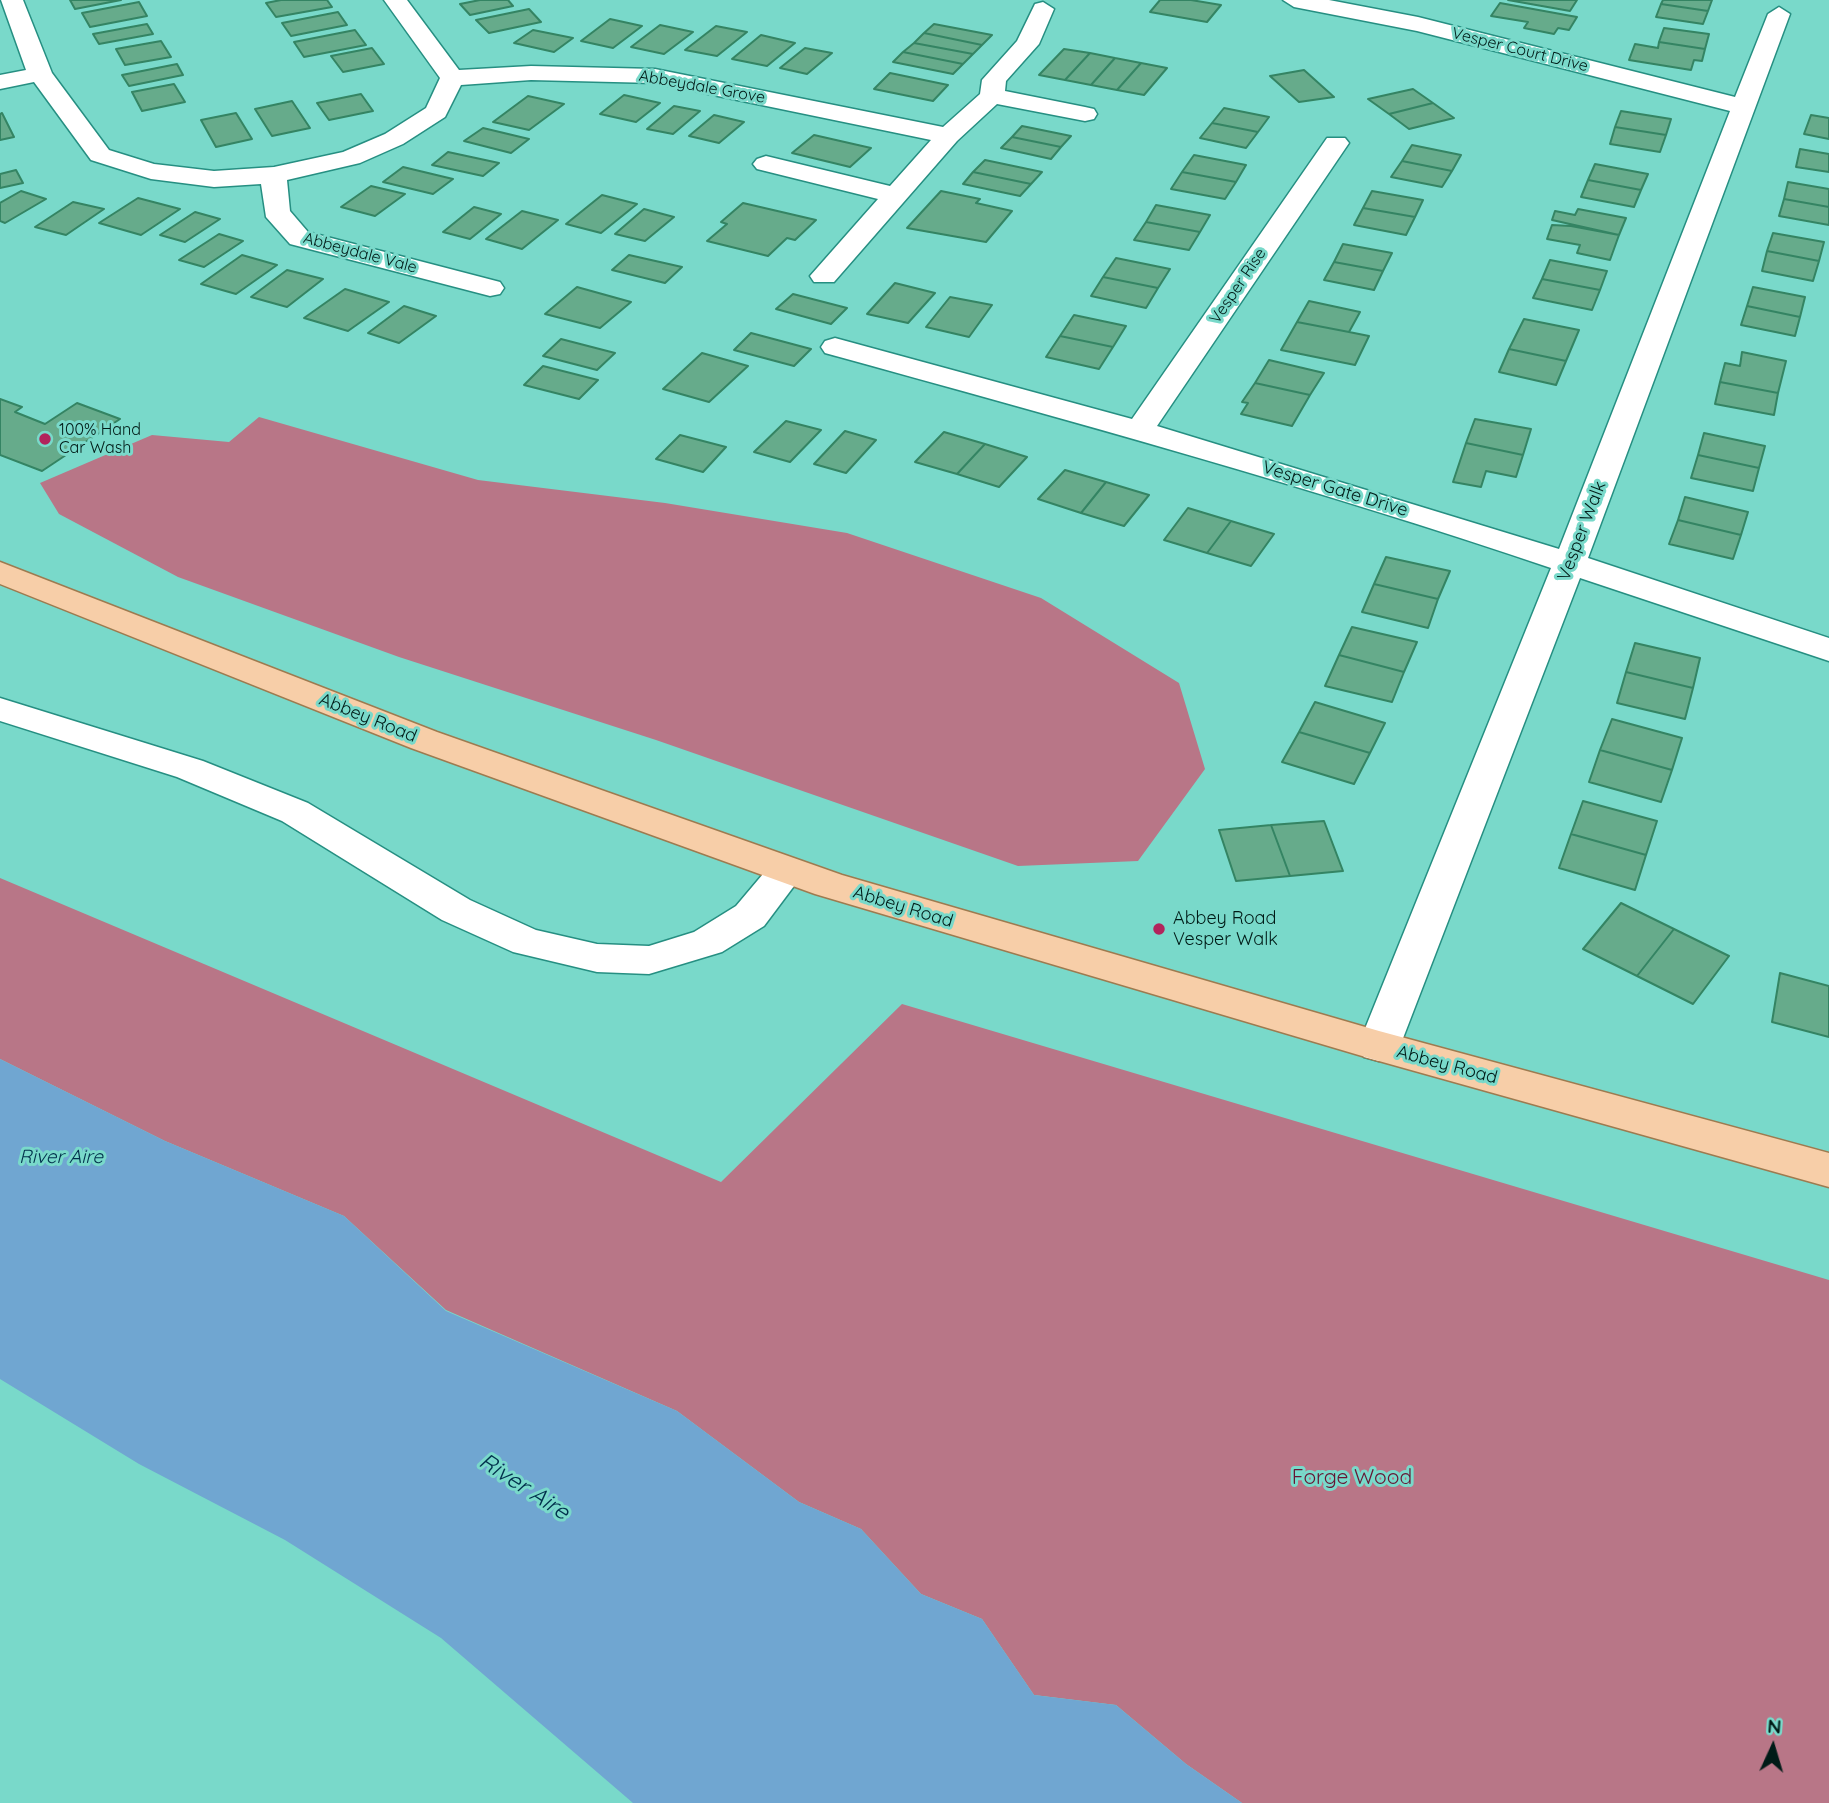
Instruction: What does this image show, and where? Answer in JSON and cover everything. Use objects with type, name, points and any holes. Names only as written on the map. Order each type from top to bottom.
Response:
[{"type":"main road","name":"Abbey Road","points":[[0,572],[424,740],[787,870],[1379,1046],[1829,1170]]},
{"type":"street","points":[[12,0],[40,74],[100,155],[151,172],[214,179],[274,175],[351,158],[394,139],[436,112],[452,78],[395,0]]},
{"type":"street","name":"Vesper Court Drive","points":[[1294,0],[1424,16],[1745,107]]},
{"type":"street","points":[[824,276],[948,136],[992,96],[994,80],[1027,44],[1043,9]]},
{"type":"street","name":"Vesper Walk","points":[[1379,1046],[1570,562],[1779,14]]},
{"type":"street","name":"Abbeydale Grove","points":[[452,78],[531,73],[656,76],[948,136]]},
{"type":"street","points":[[0,82],[40,74]]},
{"type":"street","points":[[992,96],[1085,114]]},
{"type":"street","name":"Vesper Rise","points":[[1139,430],[1336,143]]},
{"type":"street","points":[[766,164],[894,195]]},
{"type":"street","name":"Abbeydale Vale","points":[[274,175],[274,209],[284,226],[299,238],[490,288]]},
{"type":"street","name":"Vesper Gate Drive","points":[[835,347],[1139,430],[1570,562],[1829,650]]},
{"type":"street","points":[[0,709],[190,769],[295,812],[456,910],[527,942],[597,958],[649,960],[708,942],[750,916],[787,870]]},
{"type":"green space","points":[[259,417],[478,480],[665,503],[847,533],[1041,598],[1179,683],[1205,769],[1138,861],[1018,866],[656,740],[399,657],[178,577],[59,514],[40,483],[152,435],[229,442]]},
{"type":"green space","name":"Forge Wood","points":[[0,878],[721,1182],[902,1004],[1829,1280],[1829,1803],[1242,1803],[1186,1764],[1116,1705],[1034,1695],[982,1619],[921,1594],[861,1529],[799,1502],[677,1411],[446,1310],[344,1216],[165,1141],[0,1059]]},
{"type":"water","name":"River Aire","points":[[0,1059],[165,1141],[344,1216],[446,1311],[677,1411],[799,1502],[861,1529],[921,1594],[982,1619],[1034,1695],[1116,1705],[1186,1764],[1242,1803],[633,1803],[441,1638],[285,1540],[139,1464],[0,1379]]},
{"type":"building","points":[[70,0],[121,0],[75,9]]},
{"type":"building","points":[[281,0],[327,0],[332,7],[276,17],[266,3]]},
{"type":"building","points":[[480,0],[508,0],[513,6],[470,15],[460,4]]},
{"type":"building","points":[[1160,0],[1191,0],[1221,5],[1207,22],[1150,12]]},
{"type":"building","points":[[1508,0],[1577,0],[1570,11]]},
{"type":"building","points":[[1663,0],[1712,0],[1708,11],[1661,4]]},
{"type":"building","points":[[139,2],[147,16],[90,27],[82,13]]},
{"type":"building","points":[[1500,3],[1577,17],[1569,30],[1558,28],[1554,34],[1524,28],[1528,22],[1491,16]]},
{"type":"building","points":[[1661,4],[1708,11],[1703,24],[1656,17]]},
{"type":"building","points":[[529,9],[541,22],[489,33],[476,20]]},
{"type":"building","points":[[338,12],[347,25],[291,36],[282,23]]},
{"type":"building","points":[[610,19],[642,26],[613,48],[581,41]]},
{"type":"building","points":[[147,24],[153,34],[99,44],[93,34]]},
{"type":"building","points":[[934,24],[992,35],[982,45],[924,33]]},
{"type":"building","points":[[660,25],[693,32],[664,54],[631,47]]},
{"type":"building","points":[[716,26],[747,32],[717,56],[685,50]]},
{"type":"building","points":[[1664,28],[1709,34],[1705,49],[1659,42]]},
{"type":"building","points":[[355,30],[366,45],[304,57],[294,42]]},
{"type":"building","points":[[533,30],[573,38],[554,52],[514,43]]},
{"type":"building","points":[[924,33],[982,45],[973,54],[914,43]]},
{"type":"building","points":[[761,35],[795,43],[767,66],[732,59]]},
{"type":"building","points":[[161,41],[171,57],[125,65],[116,49]]},
{"type":"building","points":[[1659,42],[1705,49],[1702,61],[1694,60],[1691,70],[1629,60],[1635,44],[1658,48]]},
{"type":"building","points":[[914,43],[973,54],[963,64],[903,52]]},
{"type":"building","points":[[372,48],[384,64],[343,72],[331,56]]},
{"type":"building","points":[[805,48],[832,53],[807,74],[780,68]]},
{"type":"building","points":[[1064,49],[1090,53],[1065,80],[1039,75]]},
{"type":"building","points":[[903,52],[963,64],[953,74],[893,62]]},
{"type":"building","points":[[1090,53],[1115,58],[1091,85],[1065,80]]},
{"type":"building","points":[[1115,58],[1141,63],[1117,90],[1091,85]]},
{"type":"building","points":[[1141,63],[1167,68],[1144,95],[1117,90]]},
{"type":"building","points":[[177,64],[183,75],[129,86],[122,75]]},
{"type":"building","points":[[1304,70],[1334,97],[1299,102],[1270,76]]},
{"type":"building","points":[[890,73],[948,85],[933,101],[874,89]]},
{"type":"building","points":[[174,84],[185,102],[142,111],[132,92]]},
{"type":"building","points":[[1413,89],[1433,103],[1389,114],[1368,99]]},
{"type":"building","points":[[361,94],[373,111],[329,120],[317,103]]},
{"type":"building","points":[[624,95],[660,103],[636,122],[600,114]]},
{"type":"building","points":[[528,96],[564,104],[529,130],[493,122]]},
{"type":"building","points":[[292,101],[310,128],[272,136],[255,109]]},
{"type":"building","points":[[1433,103],[1454,118],[1409,129],[1389,114]]},
{"type":"building","points":[[674,106],[700,111],[673,134],[647,129]]},
{"type":"building","points":[[1224,108],[1269,117],[1258,132],[1212,123]]},
{"type":"building","points":[[1621,111],[1671,119],[1666,135],[1615,127]]},
{"type":"building","points":[[2,113],[14,137],[0,140],[0,114]]},
{"type":"building","points":[[236,113],[252,139],[216,147],[201,120]]},
{"type":"building","points":[[714,115],[744,122],[719,143],[689,136]]},
{"type":"building","points":[[1811,115],[1829,118],[1829,139],[1804,134]]},
{"type":"building","points":[[1212,123],[1258,132],[1246,148],[1200,138]]},
{"type":"building","points":[[1022,126],[1071,136],[1061,147],[1012,137]]},
{"type":"building","points":[[1615,127],[1666,135],[1660,152],[1610,144]]},
{"type":"building","points":[[483,128],[529,139],[511,153],[464,141]]},
{"type":"building","points":[[814,135],[871,148],[850,167],[792,153]]},
{"type":"building","points":[[1012,137],[1061,147],[1051,159],[1001,148]]},
{"type":"building","points":[[1412,145],[1461,155],[1452,171],[1402,161]]},
{"type":"building","points":[[1800,149],[1829,154],[1829,172],[1796,167]]},
{"type":"building","points":[[448,152],[499,163],[483,176],[432,165]]},
{"type":"building","points":[[1194,155],[1246,165],[1236,182],[1182,172]]},
{"type":"building","points":[[985,160],[1042,172],[1031,184],[973,172]]},
{"type":"building","points":[[1402,161],[1452,171],[1442,187],[1391,177]]},
{"type":"building","points":[[1595,164],[1648,174],[1641,190],[1588,180]]},
{"type":"building","points":[[403,167],[453,179],[433,194],[383,182]]},
{"type":"building","points":[[16,170],[23,183],[0,188],[0,174]]},
{"type":"building","points":[[973,172],[1031,184],[1020,196],[963,184]]},
{"type":"building","points":[[1182,172],[1236,182],[1225,199],[1171,189]]},
{"type":"building","points":[[1588,180],[1641,190],[1634,207],[1581,197]]},
{"type":"building","points":[[1788,182],[1829,189],[1829,207],[1784,199]]},
{"type":"building","points":[[371,186],[405,194],[375,216],[341,207]]},
{"type":"building","points":[[21,191],[46,199],[5,223],[0,221],[0,203]]},
{"type":"building","points":[[941,191],[980,199],[976,203],[1012,211],[986,242],[907,228]]},
{"type":"building","points":[[1372,191],[1423,200],[1415,217],[1363,208]]},
{"type":"building","points":[[602,195],[637,204],[601,233],[566,224]]},
{"type":"building","points":[[138,198],[180,209],[141,235],[99,223]]},
{"type":"building","points":[[1784,199],[1829,207],[1829,225],[1779,216]]},
{"type":"building","points":[[73,202],[104,209],[66,235],[35,227]]},
{"type":"building","points":[[743,203],[816,220],[795,240],[787,238],[768,256],[707,241],[727,224],[721,222]]},
{"type":"building","points":[[1156,205],[1210,215],[1200,232],[1146,222]]},
{"type":"building","points":[[474,207],[501,214],[470,239],[443,232]]},
{"type":"building","points":[[1363,208],[1415,217],[1406,235],[1354,225]]},
{"type":"building","points":[[644,209],[674,217],[645,241],[615,234]]},
{"type":"building","points":[[1578,209],[1626,218],[1619,235],[1552,220],[1555,211],[1575,215]]},
{"type":"building","points":[[522,211],[558,220],[522,249],[486,239]]},
{"type":"building","points":[[195,212],[220,219],[185,242],[160,235]]},
{"type":"building","points":[[1146,222],[1200,232],[1189,250],[1134,240]]},
{"type":"building","points":[[1552,225],[1619,235],[1610,260],[1577,253],[1580,245],[1547,239]]},
{"type":"building","points":[[1773,233],[1824,242],[1819,261],[1767,251]]},
{"type":"building","points":[[219,234],[243,241],[204,267],[179,260]]},
{"type":"building","points":[[1343,244],[1392,253],[1383,271],[1334,262]]},
{"type":"building","points":[[1767,251],[1819,261],[1813,281],[1762,271]]},
{"type":"building","points":[[242,255],[277,265],[236,294],[201,284]]},
{"type":"building","points":[[629,255],[682,267],[665,283],[612,270]]},
{"type":"building","points":[[1116,258],[1170,269],[1158,288],[1103,277]]},
{"type":"building","points":[[1550,260],[1607,271],[1600,290],[1542,279]]},
{"type":"building","points":[[1334,262],[1383,271],[1374,290],[1324,280]]},
{"type":"building","points":[[287,270],[323,279],[287,307],[251,297]]},
{"type":"building","points":[[1103,277],[1158,288],[1146,308],[1091,296]]},
{"type":"building","points":[[1542,279],[1600,290],[1592,310],[1533,298]]},
{"type":"building","points":[[895,283],[935,293],[908,323],[867,314]]},
{"type":"building","points":[[577,287],[631,302],[600,328],[545,314]]},
{"type":"building","points":[[1753,287],[1805,297],[1800,317],[1747,306]]},
{"type":"building","points":[[345,289],[389,302],[348,331],[304,318]]},
{"type":"building","points":[[793,294],[847,308],[831,324],[776,309]]},
{"type":"building","points":[[950,297],[992,305],[969,337],[926,327]]},
{"type":"building","points":[[1309,301],[1360,312],[1349,332],[1297,322]]},
{"type":"building","points":[[404,306],[436,316],[399,343],[368,333]]},
{"type":"building","points":[[1747,306],[1800,317],[1795,336],[1741,325]]},
{"type":"building","points":[[1074,315],[1126,326],[1113,347],[1060,336]]},
{"type":"building","points":[[1524,319],[1579,330],[1566,361],[1509,349]]},
{"type":"building","points":[[1297,322],[1369,336],[1355,365],[1281,350]]},
{"type":"building","points":[[751,333],[811,349],[794,366],[734,350]]},
{"type":"building","points":[[1060,336],[1113,347],[1099,369],[1046,357]]},
{"type":"building","points":[[561,339],[615,353],[597,370],[543,356]]},
{"type":"building","points":[[1509,349],[1566,361],[1556,385],[1499,372]]},
{"type":"building","points":[[1742,352],[1786,361],[1778,393],[1720,382],[1725,363],[1740,366]]},
{"type":"building","points":[[702,353],[748,366],[709,402],[663,389]]},
{"type":"building","points":[[1269,360],[1324,373],[1310,395],[1255,383]]},
{"type":"building","points":[[543,366],[598,380],[579,399],[524,385]]},
{"type":"building","points":[[1720,382],[1778,393],[1774,415],[1715,404]]},
{"type":"building","points":[[1255,383],[1310,395],[1292,426],[1241,414],[1248,403],[1242,402]]},
{"type":"building","name":"100% Hand Car Wash","points":[[0,399],[22,407],[15,412],[45,424],[77,403],[120,419],[42,471],[0,455]]},
{"type":"building","points":[[1475,419],[1531,429],[1523,455],[1466,443]]},
{"type":"building","points":[[786,421],[821,430],[790,462],[754,452]]},
{"type":"building","points":[[845,431],[876,440],[846,473],[814,464]]},
{"type":"building","points":[[944,432],[985,444],[957,474],[915,462]]},
{"type":"building","points":[[1704,433],[1765,446],[1759,468],[1698,455]]},
{"type":"building","points":[[680,435],[726,447],[703,472],[656,459]]},
{"type":"building","points":[[1466,443],[1523,455],[1516,477],[1486,471],[1481,487],[1453,482]]},
{"type":"building","points":[[985,444],[1027,457],[999,487],[957,474]]},
{"type":"building","points":[[1698,455],[1759,468],[1753,491],[1691,478]]},
{"type":"building","points":[[1065,470],[1106,482],[1081,513],[1038,499]]},
{"type":"building","points":[[1106,482],[1149,495],[1124,526],[1081,513]]},
{"type":"building","points":[[1685,497],[1748,512],[1741,535],[1678,520]]},
{"type":"building","points":[[1188,508],[1231,521],[1207,553],[1164,540]]},
{"type":"building","points":[[1678,520],[1741,535],[1733,559],[1669,544]]},
{"type":"building","points":[[1231,521],[1274,534],[1251,566],[1207,553]]},
{"type":"building","points":[[1386,557],[1450,571],[1438,599],[1374,584]]},
{"type":"building","points":[[1374,584],[1438,599],[1428,628],[1362,612]]},
{"type":"building","points":[[1352,627],[1417,642],[1404,672],[1339,655]]},
{"type":"building","points":[[1635,643],[1700,658],[1693,688],[1626,672]]},
{"type":"building","points":[[1339,655],[1404,672],[1392,702],[1325,686]]},
{"type":"building","points":[[1626,672],[1693,688],[1685,719],[1617,703]]},
{"type":"building","points":[[1315,702],[1385,723],[1370,753],[1299,732]]},
{"type":"building","points":[[1612,719],[1682,738],[1672,770],[1600,750]]},
{"type":"building","points":[[1299,732],[1370,753],[1354,784],[1282,762]]},
{"type":"building","points":[[1600,750],[1672,770],[1661,802],[1589,782]]},
{"type":"building","points":[[1583,801],[1657,821],[1646,855],[1571,834]]},
{"type":"building","points":[[1324,821],[1343,871],[1290,876],[1271,825]]},
{"type":"building","points":[[1271,825],[1290,876],[1236,881],[1219,830]]},
{"type":"building","points":[[1571,834],[1646,855],[1635,890],[1559,868]]},
{"type":"building","points":[[1621,903],[1674,929],[1637,976],[1583,949]]},
{"type":"building","points":[[1674,929],[1729,956],[1693,1004],[1637,976]]},
{"type":"building","points":[[1780,973],[1829,986],[1829,1037],[1772,1022]]},
{"type":"place","name":"100% Hand Car Wash","points":[[45,439]]},
{"type":"place","name":"Abbey Road Vesper Walk","points":[[1159,929]]}]
